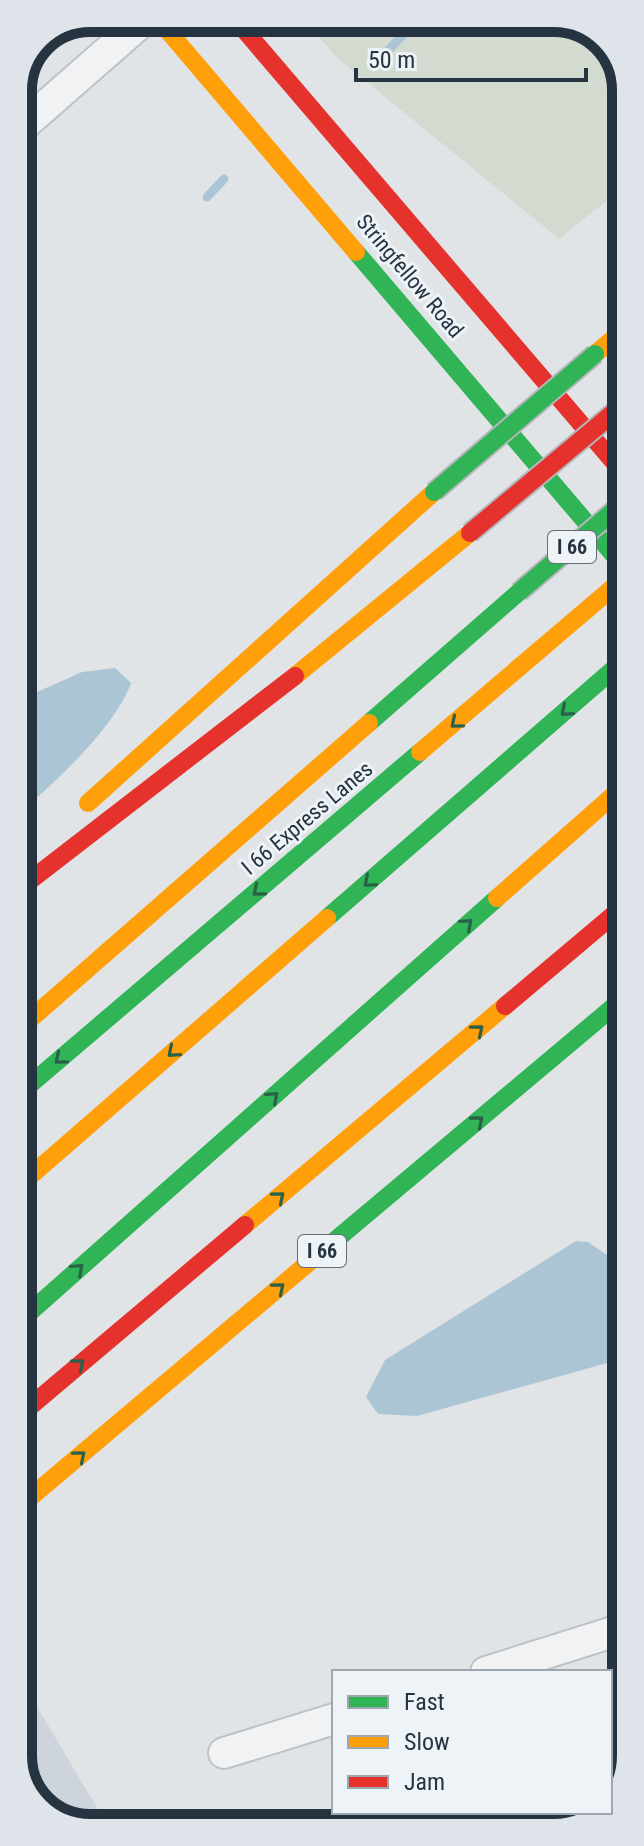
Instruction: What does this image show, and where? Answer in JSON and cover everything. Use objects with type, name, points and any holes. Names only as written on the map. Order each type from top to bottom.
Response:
[{"type":"main road","name":"Stringfellow Road","points":[[169,32],[612,553]]},
{"type":"main road","name":"Stringfellow Road","points":[[246,32],[612,460]]},
{"type":"main road","points":[[78,811],[434,492],[612,340]]},
{"type":"main road","points":[[32,879],[288,682],[612,414]]},
{"type":"main road","name":"I 66","points":[[32,1018],[612,512]]},
{"type":"main road","name":"I 66 Express Lanes","points":[[32,1083],[612,589]]},
{"type":"main road","points":[[32,1175],[612,670]]},
{"type":"main road","points":[[32,1310],[612,797]]},
{"type":"main road","points":[[32,1405],[612,916]]},
{"type":"main road","name":"I 66","points":[[32,1496],[612,1008]]},
{"type":"street","points":[[32,118],[130,32]]},
{"type":"street","points":[[499,1670],[553,1662],[612,1635]]},
{"type":"street","points":[[224,1753],[332,1720]]},
{"type":"shaded area","points":[[315,32],[558,32],[580,38],[595,49],[610,75],[612,197],[559,239],[336,57]]},
{"type":"shaded area","points":[[32,1698],[101,1814],[71,1811],[61,1806],[49,1797],[36,1778],[32,1756]]},
{"type":"water","points":[[115,668],[131,683],[98,735],[32,801],[32,694],[82,672]]},
{"type":"water","points":[[576,1241],[588,1242],[612,1258],[612,1362],[417,1416],[378,1414],[366,1397],[385,1360]]},
{"type":"waterway","points":[[384,55],[406,32]]},
{"type":"waterway","points":[[207,197],[224,179]]},
{"type":"traffic: fast","points":[[356,252],[612,553]]},
{"type":"traffic: fast","points":[[434,492],[595,354]]},
{"type":"traffic: fast","points":[[519,592],[612,512]]},
{"type":"traffic: fast","points":[[369,723],[519,592]]},
{"type":"traffic: fast","points":[[327,918],[612,670]]},
{"type":"traffic: fast","points":[[32,1083],[420,752]]},
{"type":"traffic: fast","points":[[32,1310],[497,898]]},
{"type":"traffic: fast","points":[[313,1259],[612,1008]]},
{"type":"traffic: slow","points":[[169,32],[356,252]]},
{"type":"traffic: slow","points":[[595,354],[612,340]]},
{"type":"traffic: slow","points":[[88,803],[434,492]]},
{"type":"traffic: slow","points":[[295,676],[470,533]]},
{"type":"traffic: slow","points":[[420,752],[612,588]]},
{"type":"traffic: slow","points":[[32,1018],[369,723]]},
{"type":"traffic: slow","points":[[497,898],[612,796]]},
{"type":"traffic: slow","points":[[32,1175],[327,918]]},
{"type":"traffic: slow","points":[[245,1225],[505,1006]]},
{"type":"traffic: slow","points":[[32,1496],[313,1259]]},
{"type":"traffic: jam","points":[[246,32],[612,460]]},
{"type":"traffic: jam","points":[[470,533],[612,414]]},
{"type":"traffic: jam","points":[[32,879],[295,676]]},
{"type":"traffic: jam","points":[[505,1006],[612,916]]},
{"type":"traffic: jam","points":[[32,1405],[245,1225]]}]
